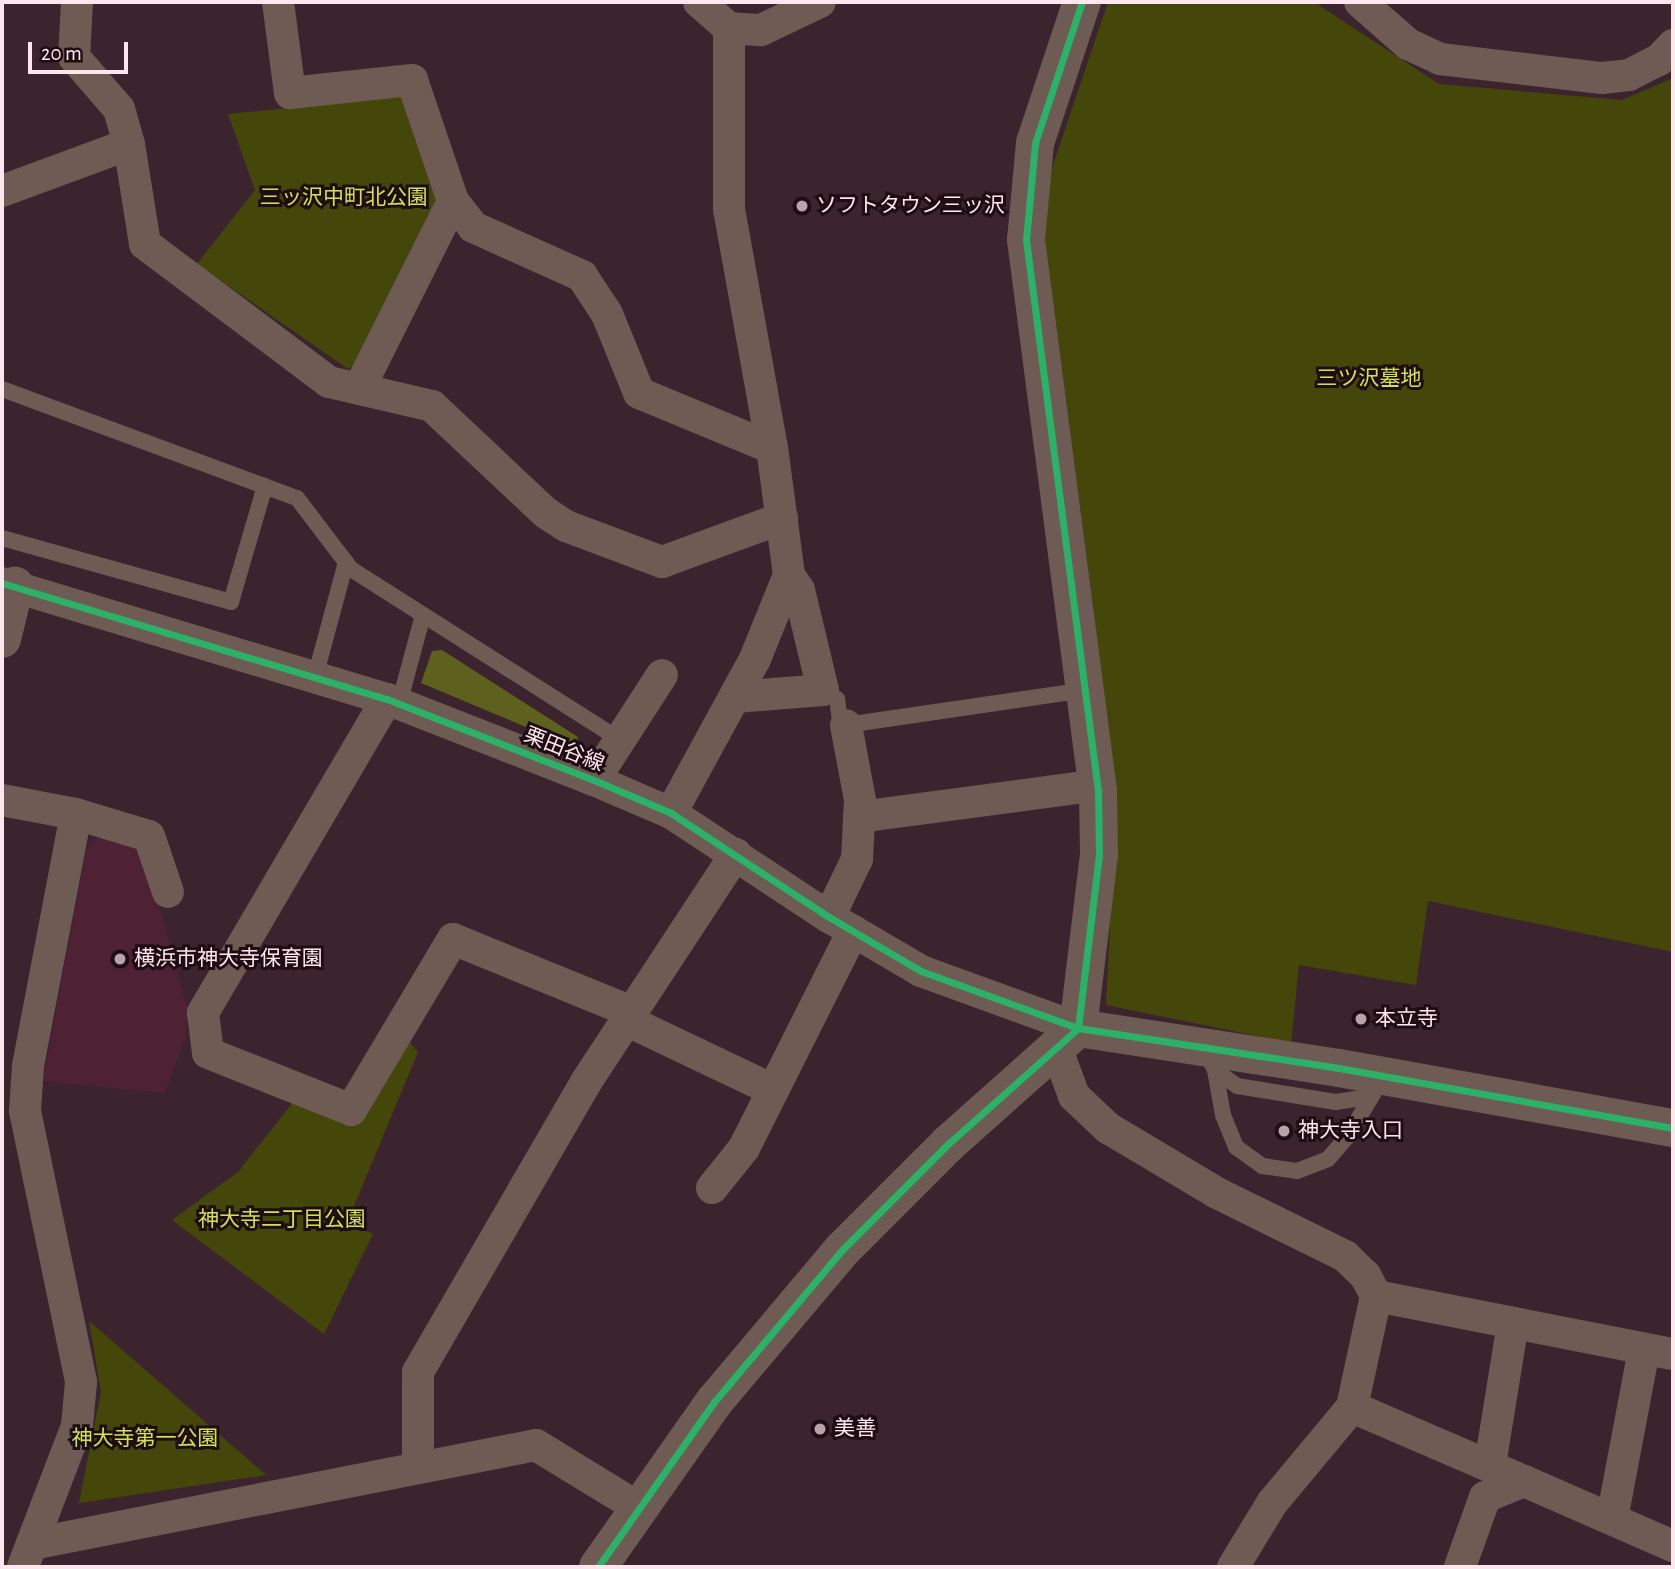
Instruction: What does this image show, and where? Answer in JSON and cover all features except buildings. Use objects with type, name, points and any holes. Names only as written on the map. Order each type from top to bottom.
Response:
[{"type":"street","points":[[77,2],[74,57],[119,109],[129,144],[145,244],[329,382],[432,406],[546,513],[566,526],[662,562],[782,518]]},
{"type":"street","points":[[278,2],[290,93],[412,80],[453,201],[473,227],[582,276],[607,314],[639,393],[772,448]]},
{"type":"street","points":[[699,2],[729,28],[761,30],[820,2]]},
{"type":"street","points":[[1082,2],[1035,143],[1026,240],[1098,785],[1099,855],[1067,1037],[1074,1096],[1108,1128],[1217,1193],[1345,1256],[1365,1275],[1376,1296],[1352,1407],[1272,1503],[1233,1567]]},
{"type":"street","points":[[1360,2],[1408,44],[1440,59],[1602,78],[1629,75],[1659,60],[1673,45]]},
{"type":"street","points":[[729,28],[729,210],[772,448],[789,575],[799,590],[823,690],[735,697]]},
{"type":"street","points":[[2,191],[129,144]]},
{"type":"street","points":[[359,389],[453,201]]},
{"type":"street","points":[[670,813],[755,659],[789,575]]},
{"type":"street","points":[[2,639],[8,585]]},
{"type":"street","name":"栗田谷線","points":[[8,585],[393,701],[594,780],[670,813],[841,924],[921,971],[1067,1037]]},
{"type":"street","points":[[594,780],[662,675]]},
{"type":"street","points":[[393,701],[203,1013],[208,1053],[351,1110],[453,939],[629,1016],[773,1090]]},
{"type":"street","points":[[712,1188],[744,1148],[773,1090],[841,924],[857,859],[860,800],[846,725]]},
{"type":"street","points":[[859,817],[1098,785]]},
{"type":"street","points":[[2,800],[76,814],[149,836],[168,891]]},
{"type":"street","points":[[28,1555],[77,1426],[81,1382],[25,1111],[27,1066],[76,814]]},
{"type":"street","points":[[418,1468],[418,1372],[586,1082],[736,854]]},
{"type":"street","points":[[1067,1037],[1378,1086],[1673,1128]]},
{"type":"street","points":[[598,1567],[714,1402],[843,1249],[948,1144],[1067,1037]]},
{"type":"street","points":[[1376,1296],[1658,1352],[1612,1519]]},
{"type":"street","points":[[1490,1465],[1513,1322]]},
{"type":"street","points":[[1352,1407],[1673,1546]]},
{"type":"street","points":[[28,1555],[418,1468],[536,1445],[639,1508]]},
{"type":"street","points":[[1460,1567],[1485,1497],[1524,1481]]},
{"type":"lane","points":[[2,389],[297,498],[351,569],[620,740]]},
{"type":"lane","points":[[2,538],[231,602],[265,486]]},
{"type":"lane","points":[[315,677],[346,562]]},
{"type":"lane","points":[[393,701],[423,615]]},
{"type":"lane","points":[[823,690],[836,699],[840,720],[846,725],[1086,690]]},
{"type":"lane","points":[[1209,1059],[1223,1115],[1236,1147],[1262,1166],[1297,1171],[1328,1159],[1349,1136],[1378,1086]]},
{"type":"shaded area","name":"横浜市神大寺保育園","points":[[97,837],[122,837],[143,848],[187,1007],[186,1035],[165,1093],[43,1081],[86,849]]},
{"type":"green space","name":"三ツ沢墓地","points":[[1108,2],[1314,2],[1439,84],[1622,100],[1673,78],[1673,952],[1428,901],[1416,985],[1299,965],[1291,1043],[1106,1005],[1114,843],[1095,620],[1043,224],[1050,174]]},
{"type":"green space","name":"三ッ沢中町北公園","points":[[409,96],[442,202],[361,362],[348,369],[197,264],[255,190],[228,114]]},
{"type":"green space","points":[[442,650],[578,737],[574,747],[421,683],[432,651]]},
{"type":"green space","name":"神大寺二丁目公園","points":[[407,1039],[418,1052],[347,1223],[373,1234],[324,1334],[172,1220],[238,1172],[294,1101],[355,1125]]},
{"type":"green space","name":"神大寺第一公園","points":[[89,1321],[266,1475],[79,1503],[101,1392]]},
{"type":"cycle path","points":[[598,1567],[714,1402],[843,1249],[948,1144],[1078,1028],[1099,855],[1098,791],[1026,240],[1035,143],[1082,2]]},
{"type":"cycle path","points":[[2,583],[387,699],[594,780],[671,813],[829,917],[921,971],[1078,1028],[1339,1068],[1673,1128]]},
{"type":"place","name":"ソフトタウン三ッ沢","points":[[802,206]]},
{"type":"place","name":"横浜市神大寺保育園","points":[[120,959]]},
{"type":"place","name":"本立寺","points":[[1361,1019]]},
{"type":"place","name":"神大寺入口","points":[[1284,1131]]},
{"type":"place","name":"美善","points":[[820,1429]]}]
